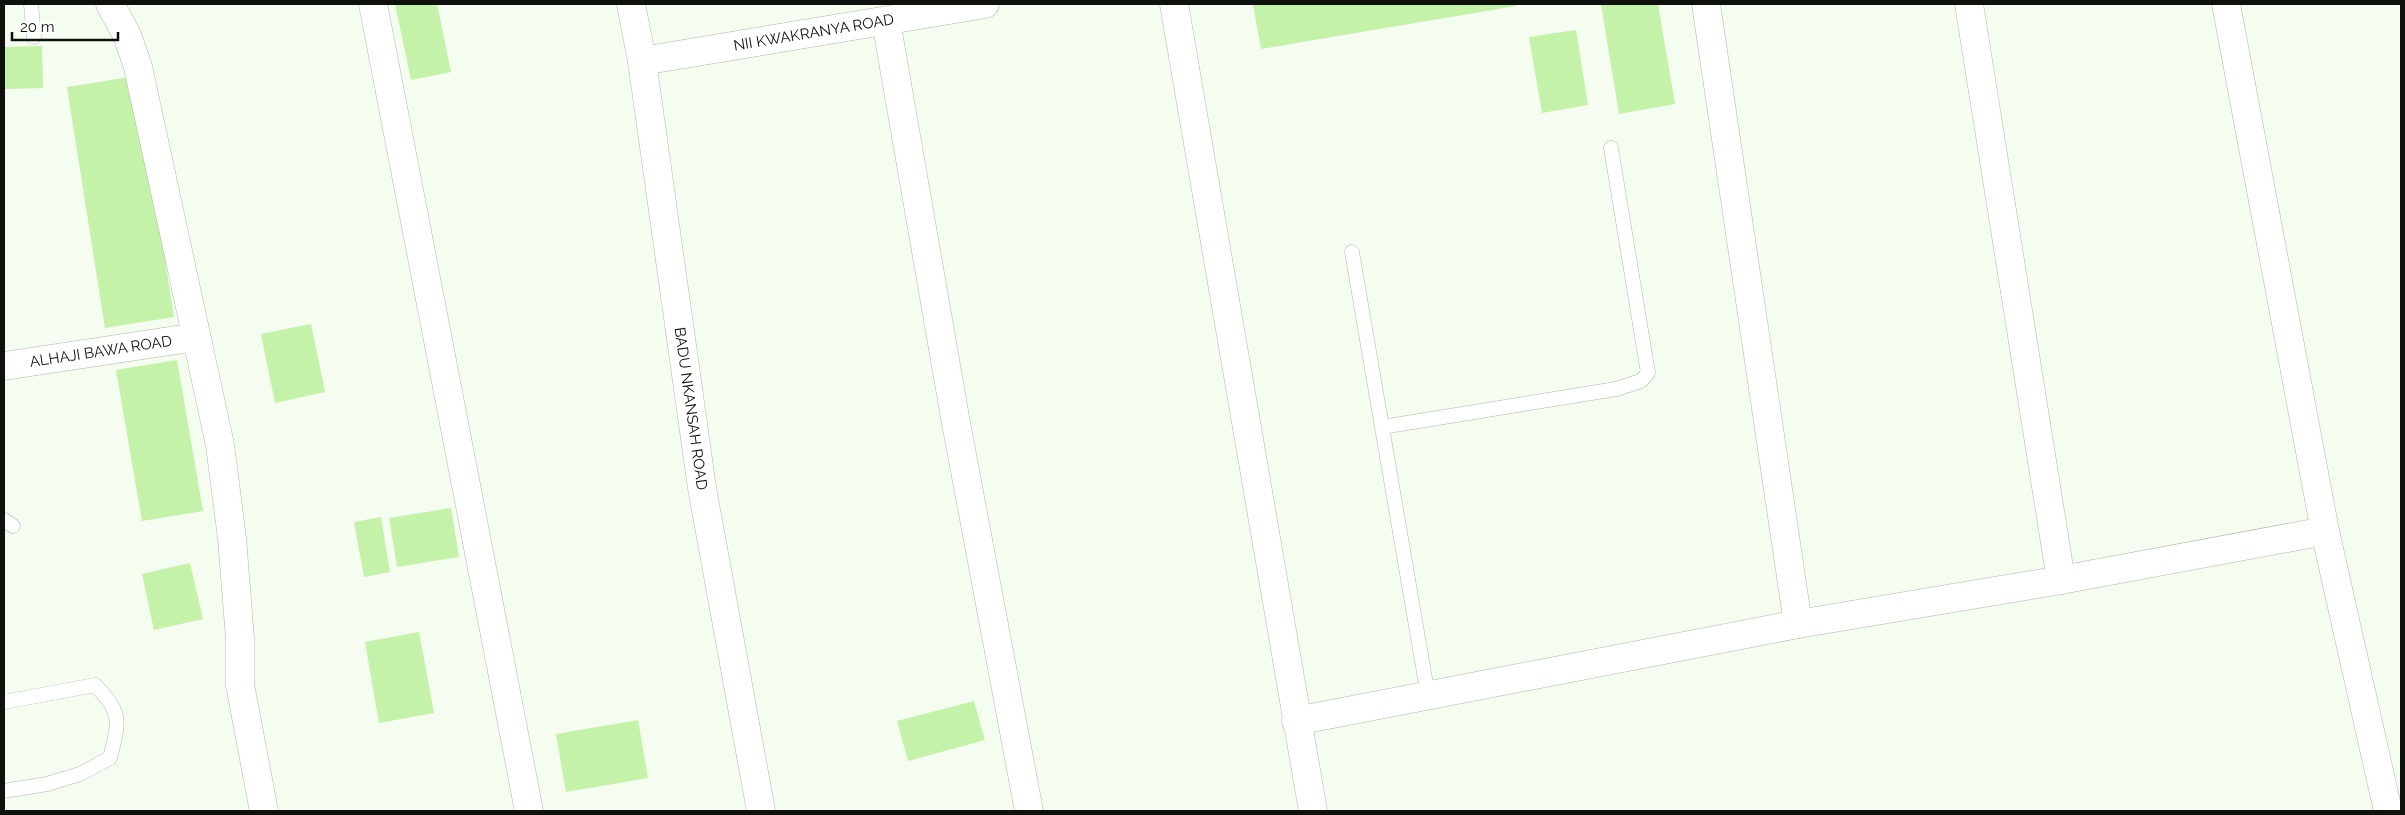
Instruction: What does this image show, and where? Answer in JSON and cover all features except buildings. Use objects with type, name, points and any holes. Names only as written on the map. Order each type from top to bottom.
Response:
[{"type":"street","points":[[110,4],[127,36],[138,67],[220,445],[232,538],[240,639],[240,685],[264,811]]},
{"type":"street","points":[[373,4],[529,811]]},
{"type":"street","name":"BADU NKANSAH ROAD","points":[[631,4],[642,61],[702,488],[761,811]]},
{"type":"street","name":"NII KWAKRANYA ROAD","points":[[642,61],[985,4]]},
{"type":"street","points":[[1174,4],[1313,811]]},
{"type":"street","points":[[1706,4],[1798,624]]},
{"type":"street","points":[[1969,4],[2061,580]]},
{"type":"street","points":[[2226,4],[2325,532],[2388,811]]},
{"type":"street","points":[[886,21],[956,424],[1029,811]]},
{"type":"street","name":"ALHAJI BAWA ROAD","points":[[4,366],[196,337]]},
{"type":"street","points":[[1296,721],[1798,624],[2061,580],[2325,532]]},
{"type":"lane","points":[[31,4],[34,37]]},
{"type":"lane","points":[[1382,427],[1616,389],[1641,381],[1648,373],[1611,148]]},
{"type":"lane","points":[[1352,252],[1428,696]]},
{"type":"lane","points":[[4,702],[96,685],[111,701],[119,724],[110,758],[80,774],[47,784],[4,790]]}]
